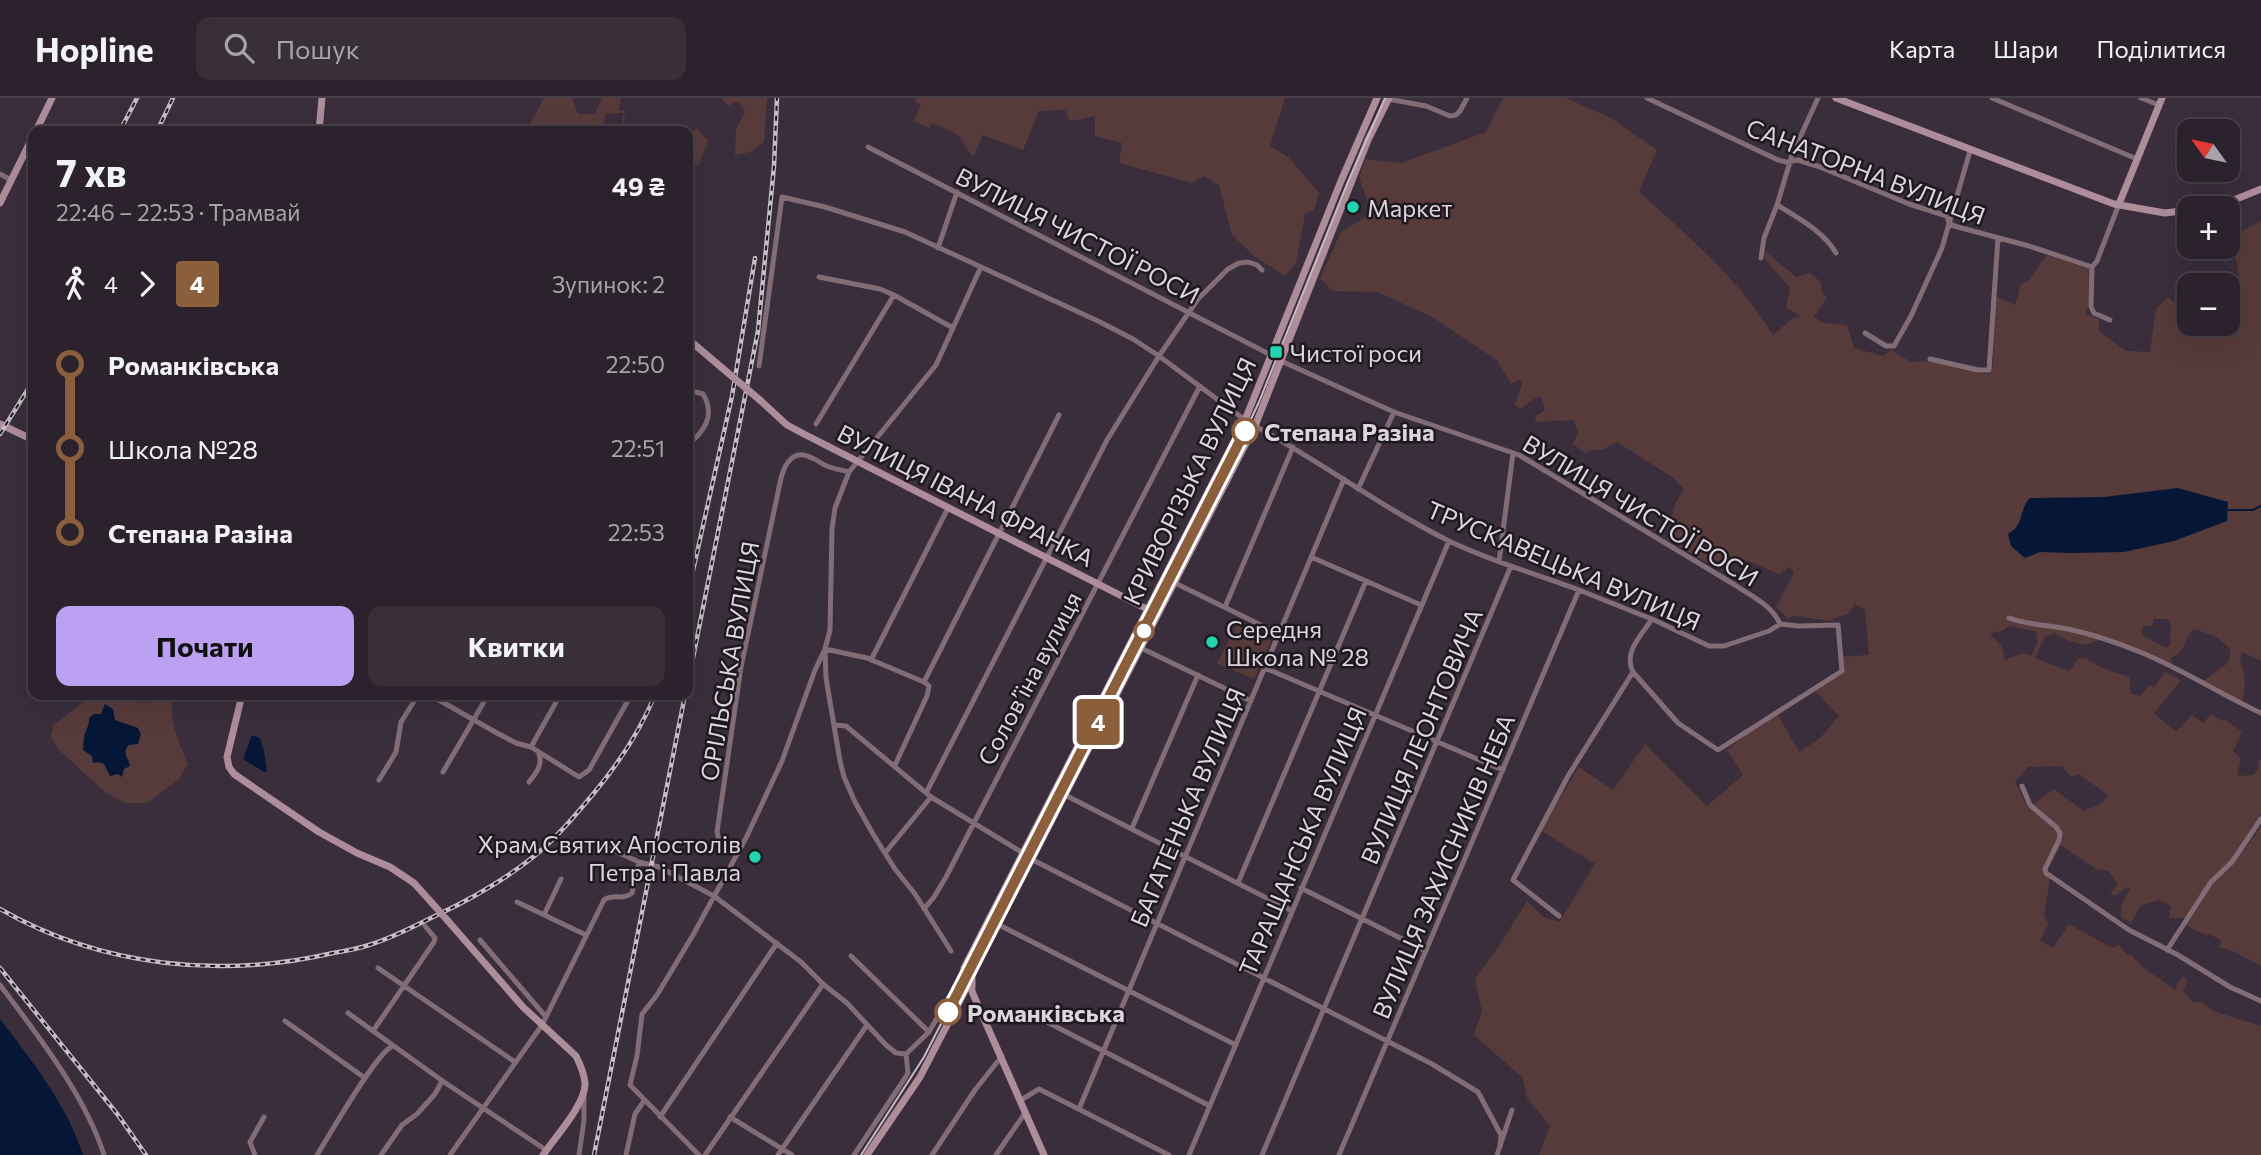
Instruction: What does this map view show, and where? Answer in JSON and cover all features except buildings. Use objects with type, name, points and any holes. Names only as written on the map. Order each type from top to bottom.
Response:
[{"type":"main road","points":[[38,126],[52,98]]},
{"type":"main road","points":[[320,126],[323,98]]},
{"type":"main road","name":"КРИВОРІЗЬКА ВУЛИЦЯ","points":[[1002,1056],[973,994],[966,963],[1245,420],[1377,98]]},
{"type":"main road","name":"КРИВОРІЗЬКА ВУЛИЦЯ","points":[[867,1155],[920,1077],[968,977],[1255,426],[1368,140],[1388,98]]},
{"type":"main road","points":[[1836,98],[1970,151],[2119,204],[2152,211],[2177,210]]},
{"type":"main road","points":[[2119,204],[2161,102]]},
{"type":"main road","points":[[0,203],[28,146]]},
{"type":"main road","points":[[2240,198],[2261,189]]},
{"type":"main road","name":"ВУЛИЦЯ ІВАНА ФРАНКА","points":[[693,343],[787,425],[1158,615]]},
{"type":"main road","points":[[0,424],[28,438]]},
{"type":"main road","points":[[241,700],[227,757],[234,774],[319,832],[390,867],[414,883],[542,1025],[576,1056],[585,1080],[584,1092],[577,1107],[544,1153]]},
{"type":"main road","points":[[1002,1056],[1044,1155]]},
{"type":"street","points":[[1388,98],[1426,106],[1450,116],[1461,111],[1467,98]]},
{"type":"street","name":"САНАТОРНА ВУЛИЦЯ","points":[[1647,98],[1778,160],[1798,160],[1820,167],[1909,204],[1947,216],[1949,223],[2092,267]]},
{"type":"street","points":[[1762,258],[1764,238],[1792,162],[1792,155],[1818,98]]},
{"type":"street","points":[[1992,98],[2137,159]]},
{"type":"street","points":[[2141,98],[2161,102]]},
{"type":"street","name":"ВУЛИЦЯ ЧИСТОЇ РОСИ","points":[[868,147],[1271,355]]},
{"type":"street","points":[[1865,333],[1886,346],[1895,346],[1935,265],[1970,151]]},
{"type":"street","points":[[0,174],[11,180]]},
{"type":"street","points":[[938,247],[957,192]]},
{"type":"street","points":[[760,366],[782,197],[825,207],[905,232],[980,269],[1098,321],[1133,339],[1245,420]]},
{"type":"street","points":[[2110,320],[2094,313],[2091,307],[2092,267],[2097,261],[2119,204]]},
{"type":"street","points":[[1777,205],[1805,223],[1836,253]]},
{"type":"street","name":"САНАТОРНА ВУЛИЦЯ","points":[[1930,359],[1989,370],[1998,238]]},
{"type":"street","points":[[885,853],[929,795],[1107,440],[1158,356],[1188,312],[1228,270],[1239,263],[1248,262],[1262,270]]},
{"type":"street","points":[[823,984],[702,1155],[630,1085],[642,1014],[694,935],[736,854],[782,761],[825,649],[830,631],[832,529],[835,508],[849,472],[936,365],[980,269]]},
{"type":"street","points":[[819,277],[880,289],[953,328]]},
{"type":"street","points":[[816,424],[894,295]]},
{"type":"street","name":"ВУЛИЦЯ ЧИСТОЇ РОСИ","points":[[1281,361],[1394,412],[1513,453],[1735,585],[1769,608],[1777,615],[1780,624]]},
{"type":"street","name":"Соловʼїна вулиця","points":[[924,909],[934,897],[974,823],[1200,386]]},
{"type":"street","points":[[693,391],[703,394],[708,410],[705,427],[693,440]]},
{"type":"street","points":[[1358,489],[1394,412]]},
{"type":"street","points":[[924,682],[1059,415]]},
{"type":"street","name":"ТРУСКАВЕЦЬКА ВУЛИЦЯ","points":[[1255,426],[1449,541],[1579,590],[1710,646],[1724,646],[1769,631],[1780,624],[1838,625],[1842,671],[1718,750],[1678,723],[1633,672]]},
{"type":"street","points":[[1225,607],[1293,447]]},
{"type":"street","points":[[1499,562],[1513,453]]},
{"type":"street","name":"ОРІЛЬСЬКА ВУЛИЦЯ","points":[[736,854],[720,844],[717,832],[741,667],[785,465],[789,460],[804,455],[828,467],[849,472]]},
{"type":"street","name":"БАГАТЕНЬКА ВУЛИЦЯ","points":[[1079,1109],[1344,479]]},
{"type":"street","points":[[871,660],[948,509]]},
{"type":"street","name":"ТАРАЩАНСЬКА ВУЛИЦЯ","points":[[1189,1155],[1449,541]]},
{"type":"street","points":[[1311,558],[1421,605]]},
{"type":"street","name":"ВУЛИЦЯ ЛЕОНТОВИЧА","points":[[1262,1155],[1511,566]]},
{"type":"street","points":[[1238,883],[1366,581]]},
{"type":"street","points":[[1175,583],[1279,634]]},
{"type":"street","name":"ВУЛИЦЯ ЗАХИСНИКІВ НЕБА","points":[[1339,1155],[1579,590]]},
{"type":"street","points":[[2009,618],[2027,624],[2068,629],[2139,652],[2188,673],[2214,690],[2261,713]]},
{"type":"street","points":[[1559,916],[1513,880],[1568,776],[1633,672],[1628,662],[1631,651],[1652,620]]},
{"type":"street","points":[[1141,648],[1251,701]]},
{"type":"street","points":[[825,649],[871,660],[929,686],[927,696],[894,765]]},
{"type":"street","points":[[825,649],[826,678],[844,777],[855,803],[885,853],[951,951]]},
{"type":"street","points":[[1265,668],[1503,770]]},
{"type":"street","points":[[1132,828],[1198,674]]},
{"type":"street","points":[[379,780],[396,752],[401,722],[415,700]]},
{"type":"street","points":[[439,700],[516,743],[531,747],[579,777],[589,769],[628,700]]},
{"type":"street","points":[[443,772],[485,700]]},
{"type":"street","points":[[531,747],[557,700]]},
{"type":"street","points":[[835,725],[846,726],[929,795],[1023,853]]},
{"type":"street","points":[[529,782],[538,771],[541,760],[539,754]]},
{"type":"street","points":[[2022,786],[2032,807],[2060,833],[2045,869],[2046,873],[2129,930],[2261,1001]]},
{"type":"street","points":[[1065,795],[1292,911]]},
{"type":"street","points":[[2168,950],[2211,882],[2232,862],[2261,819]]},
{"type":"street","points":[[596,842],[639,862],[659,867],[714,896],[801,962],[896,1053],[906,1054],[929,1032],[968,977]]},
{"type":"street","points":[[1031,859],[1432,1064],[1478,1092],[1501,1135],[1500,1147]]},
{"type":"street","points":[[450,1155],[542,1025],[607,898],[625,897],[632,892],[639,862]]},
{"type":"street","points":[[544,915],[561,879]]},
{"type":"street","points":[[1301,888],[1426,951]]},
{"type":"street","points":[[517,902],[586,935]]},
{"type":"street","points":[[997,924],[1236,1045]]},
{"type":"street","points":[[373,1031],[405,987],[435,938],[425,926]]},
{"type":"street","points":[[480,940],[545,1017]]},
{"type":"street","points":[[660,1117],[777,943]]},
{"type":"street","points":[[851,956],[929,1032]]},
{"type":"street","points":[[378,968],[515,1062]]},
{"type":"street","points":[[0,985],[77,1097],[97,1133],[104,1155]]},
{"type":"street","points":[[348,1013],[389,1045],[544,1153]]},
{"type":"street","points":[[285,1021],[365,1078]]},
{"type":"street","points":[[1047,1022],[1210,1106]]},
{"type":"street","points":[[778,1155],[867,1024]]},
{"type":"street","points":[[317,1155],[337,1119],[389,1045]]},
{"type":"street","points":[[854,1155],[908,1073],[906,1054]]},
{"type":"street","points":[[932,1155],[975,1090],[1002,1056]]},
{"type":"street","points":[[381,1155],[402,1125],[417,1114],[442,1081]]},
{"type":"street","points":[[1021,1100],[1039,1089],[1169,1155]]},
{"type":"street","points":[[579,1155],[584,1120],[584,1092]]},
{"type":"street","points":[[626,1155],[635,1114],[644,1101]]},
{"type":"street","points":[[1497,1155],[1512,1110]]},
{"type":"street","points":[[996,1155],[1025,1113]]},
{"type":"street","points":[[255,1155],[250,1142],[264,1117]]},
{"type":"street","points":[[730,1117],[792,1155]]},
{"type":"shaded area","points":[[544,98],[572,98],[578,114],[595,114],[602,98],[621,98],[619,110],[625,111],[623,126],[623,113],[606,114],[603,126],[529,126]]},
{"type":"shaded area","points":[[721,98],[767,98],[764,142],[750,152],[735,155],[736,129],[745,112],[738,101],[728,106]]},
{"type":"shaded area","points":[[917,98],[1285,98],[1270,146],[1288,157],[1319,193],[1314,210],[1305,214],[1296,263],[1285,276],[1254,256],[1232,235],[1219,185],[1204,176],[1192,183],[1119,163],[1122,143],[1095,136],[1095,116],[1070,121],[1065,110],[1039,111],[1023,150],[983,135],[973,157],[957,134],[932,123],[929,128],[914,121],[921,105],[915,101]]},
{"type":"shaded area","points":[[1503,98],[1566,98],[1613,119],[1657,150],[1639,192],[1729,277],[1773,335],[1792,319],[1801,316],[1786,308],[1790,288],[1765,259],[1765,251],[1796,277],[1810,273],[1821,282],[1822,293],[1827,297],[1814,317],[1823,323],[1847,325],[1854,348],[1883,356],[1891,350],[1911,362],[1930,361],[1987,374],[1993,364],[1995,296],[2015,305],[2021,284],[2029,280],[2047,255],[2090,269],[2090,299],[2086,314],[2099,319],[2099,331],[2126,351],[2150,352],[2156,309],[2168,297],[2177,302],[2177,336],[2240,336],[2240,273],[2236,259],[2240,259],[2240,234],[2261,221],[2261,661],[2242,652],[2240,662],[2245,682],[2242,702],[2203,681],[2228,663],[2231,650],[2217,637],[2194,629],[2183,648],[2171,658],[2173,664],[2104,638],[2084,645],[2054,633],[2045,637],[2035,658],[2069,671],[2078,659],[2085,658],[2102,668],[2129,677],[2131,694],[2140,696],[2149,685],[2154,687],[2165,672],[2181,680],[2154,713],[2176,732],[2192,715],[2203,723],[2211,714],[2222,721],[2225,719],[2242,732],[2233,752],[2241,758],[2237,776],[2253,775],[2259,768],[2258,761],[2261,759],[2261,814],[2231,861],[2204,891],[2235,862],[2261,827],[2261,966],[2219,947],[2222,941],[2186,925],[2197,906],[2186,918],[2169,918],[2171,906],[2159,900],[2141,905],[2131,923],[2121,917],[2121,906],[2130,889],[2127,887],[2116,895],[2110,895],[2118,883],[2108,871],[2096,869],[2061,845],[2047,870],[2050,878],[2044,916],[2049,923],[2040,940],[2053,948],[2069,924],[2112,948],[2119,945],[2127,955],[2132,956],[2145,969],[2175,990],[2182,976],[2188,981],[2183,991],[2193,1002],[2202,1002],[2213,1011],[2261,1026],[2261,1155],[1539,1155],[1550,1126],[1527,1098],[1523,1078],[1474,1035],[1482,1011],[1475,979],[1527,901],[1542,916],[1559,922],[1595,864],[1540,830],[1579,767],[1613,790],[1645,744],[1707,806],[1743,775],[1727,750],[1775,710],[1799,752],[1820,738],[1839,716],[1814,690],[1841,671],[1840,657],[1869,655],[1865,610],[1855,604],[1848,614],[1830,621],[1793,616],[1788,619],[1776,607],[1794,573],[1790,567],[1779,574],[1738,557],[1707,563],[1667,539],[1675,504],[1684,489],[1672,477],[1617,442],[1602,450],[1585,453],[1573,444],[1578,432],[1573,420],[1535,422],[1536,416],[1545,410],[1542,399],[1538,396],[1521,409],[1515,405],[1522,385],[1520,379],[1511,384],[1497,360],[1432,317],[1377,292],[1333,291],[1320,278],[1341,232],[1367,216],[1370,209],[1359,177],[1366,159],[1401,163],[1486,132]],"holes":[[[2154,619],[2168,619],[2171,626],[2170,645],[2166,648],[2142,635],[2143,626],[2152,626]],[[2009,626],[2036,631],[2038,641],[2031,656],[2023,653],[2005,660],[2002,646],[1991,633],[2002,631]],[[2062,766],[2071,777],[2079,774],[2108,795],[2102,803],[2084,811],[2054,789],[2028,808],[2015,782],[2028,767]]]},
{"type":"shaded area","points":[[697,128],[708,141],[699,165],[693,166],[693,131]]},
{"type":"shaded area","points":[[1237,625],[1271,641],[1254,679],[1217,663]]},
{"type":"shaded area","points":[[86,700],[134,700],[141,703],[173,700],[173,722],[188,764],[178,780],[147,803],[125,803],[106,793],[58,749],[51,737],[53,726]]},
{"type":"water","points":[[2178,488],[2228,502],[2227,521],[2174,541],[2124,552],[2040,552],[2025,558],[2011,546],[2008,534],[2017,527],[2030,498],[2104,497]]},
{"type":"water","points":[[105,704],[113,709],[115,720],[138,728],[141,734],[138,744],[129,745],[127,748],[130,766],[124,769],[122,777],[118,774],[110,776],[104,764],[93,763],[92,756],[83,750],[89,718],[94,714],[101,714]]},
{"type":"water","points":[[252,735],[260,738],[267,771],[264,772],[243,759]]},
{"type":"water","points":[[0,1019],[58,1101],[83,1155],[0,1155]]},
{"type":"waterway","points":[[2227,510],[2253,510],[2261,506]]},
{"type":"tram line","points":[[861,1155],[924,1057],[1243,436],[1385,98]]},
{"type":"tram line","name":"4","points":[[948,1012],[1245,431]]},
{"type":"railway","points":[[123,125],[137,98]]},
{"type":"railway","points":[[159,126],[173,98]]},
{"type":"railway","points":[[693,658],[758,331],[774,166],[777,98]]},
{"type":"railway","points":[[693,571],[732,396],[755,258]]},
{"type":"railway","points":[[0,434],[28,389]]},
{"type":"railway","points":[[0,909],[39,929],[79,944],[162,962],[205,966],[248,965],[291,961],[369,945],[403,932],[472,897],[537,854],[571,820],[612,770],[636,734],[653,700]]},
{"type":"railway","points":[[594,1155],[684,700]]},
{"type":"railway","points":[[0,968],[118,1115],[146,1155]]},
{"type":"place","name":"Маркет","points":[[1353,207]]},
{"type":"place","name":"Чистої роси","points":[[1276,352]]},
{"type":"place","name":"Степана Разіна","points":[[1245,431]]},
{"type":"place","name":"Середня Школа № 28","points":[[1212,642]]},
{"type":"place","name":"Храм Святих Апостолів Петра і Павла","points":[[755,857]]},
{"type":"place","name":"Романківська","points":[[948,1012]]}]
